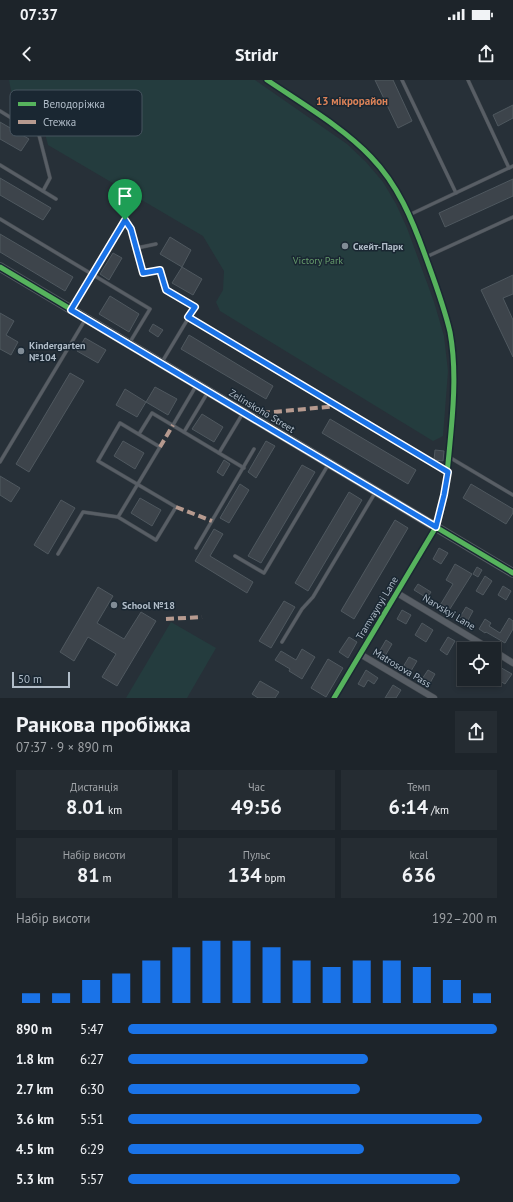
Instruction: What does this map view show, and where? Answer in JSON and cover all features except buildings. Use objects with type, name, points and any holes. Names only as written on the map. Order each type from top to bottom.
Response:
[{"type":"street","name":"Tramvaynyi Lane","points":[[267,80],[352,139],[367,153],[388,178],[403,201],[414,225],[441,300],[451,341],[454,371],[454,393],[448,472],[436,527],[334,698]]},
{"type":"street","name":"Zelinskoho Street","points":[[0,268],[513,573]]},
{"type":"street","name":"Narvskyi Lane","points":[[397,593],[478,642]]},
{"type":"street","name":"Matrosova Pass","points":[[360,654],[434,698]]},
{"type":"street","points":[[501,655],[513,663]]},
{"type":"lane","points":[[402,80],[456,193]]},
{"type":"lane","points":[[468,80],[509,168]]},
{"type":"lane","points":[[0,111],[10,117]]},
{"type":"lane","points":[[39,136],[50,178],[43,191]]},
{"type":"lane","points":[[0,165],[56,199]]},
{"type":"lane","points":[[409,215],[513,166]]},
{"type":"lane","points":[[426,257],[513,217]]},
{"type":"lane","points":[[0,219],[150,309],[128,344]]},
{"type":"lane","points":[[71,310],[125,220],[131,229],[143,273],[160,270],[166,290],[195,307],[161,363]]},
{"type":"lane","points":[[137,248],[156,244]]},
{"type":"lane","points":[[188,317],[448,472]]},
{"type":"lane","points":[[0,462],[86,318]]},
{"type":"lane","points":[[173,425],[197,385]]},
{"type":"lane","points":[[184,432],[208,392]]},
{"type":"lane","points":[[219,453],[243,412]]},
{"type":"lane","points":[[139,434],[152,413],[244,468]]},
{"type":"lane","points":[[58,554],[82,512],[118,517],[156,540],[176,507],[138,484],[98,461],[120,423],[160,447],[138,484],[118,517]]},
{"type":"lane","points":[[196,548],[254,449]]},
{"type":"lane","points":[[449,457],[513,495]]},
{"type":"lane","points":[[235,556],[264,573],[329,464]]},
{"type":"lane","points":[[282,642],[302,609],[313,597],[376,491]]},
{"type":"green space","name":"Victory Park","points":[[9,80],[255,80],[347,144],[366,162],[383,182],[396,204],[407,228],[434,302],[444,336],[448,371],[443,436],[433,441],[220,311],[216,302],[223,290],[224,271],[203,236],[48,145],[46,136],[142,136],[142,90],[11,90]]},
{"type":"green space","points":[[171,622],[216,648],[187,698],[126,698]]},
{"type":"marked path","points":[[262,413],[338,406]]},
{"type":"marked path","points":[[160,447],[173,425]]},
{"type":"marked path","points":[[176,507],[212,521]]},
{"type":"marked path","points":[[166,619],[202,617]]},
{"type":"cycle path","points":[[267,80],[322,116],[348,136],[371,157],[389,179],[403,203],[420,242],[442,303],[452,344],[454,382],[448,468],[436,527],[334,698]]},
{"type":"cycle path","points":[[0,267],[513,573]]},
{"type":"place","name":"Скейт-Парк","points":[[345,246]]},
{"type":"place","name":"Kindergarten №104","points":[[21,351]]},
{"type":"place","name":"School №18","points":[[114,605]]},
{"type":"district","name":"13 мікрорайон","points":[[352,101]]},
{"type":"route","points":[[125,220],[131,229],[143,273],[160,270],[166,290],[195,307],[188,317],[448,472],[436,527],[71,310],[125,220]]}]
